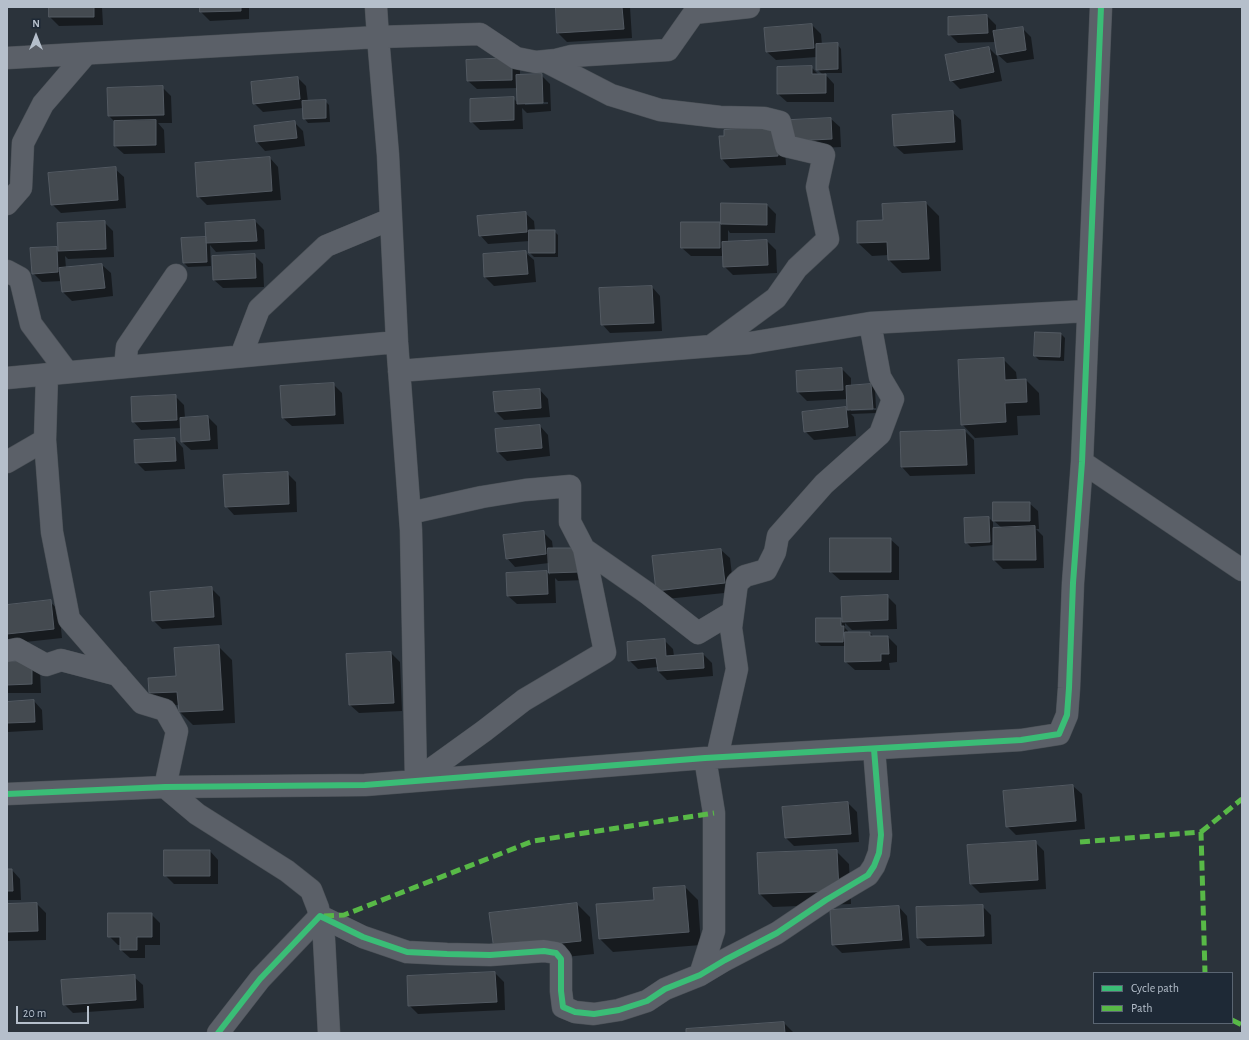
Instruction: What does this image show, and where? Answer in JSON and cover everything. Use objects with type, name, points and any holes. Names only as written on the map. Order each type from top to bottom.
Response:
[{"type":"street","points":[[376,7],[388,155],[397,342],[410,513],[416,780]]},
{"type":"street","points":[[7,58],[378,37],[480,34],[516,58],[536,62],[556,60],[572,56],[668,50],[694,13],[749,7]]},
{"type":"street","points":[[7,794],[165,787],[365,784],[711,758],[1021,740],[1059,734],[1067,715],[1073,583],[1082,462],[1100,7]]},
{"type":"street","points":[[7,204],[21,188],[23,143],[43,104],[86,54]]},
{"type":"street","points":[[545,61],[611,95],[660,110],[720,117],[764,118],[780,122],[786,146],[824,155],[817,187],[828,239],[797,268],[776,298],[711,346]]},
{"type":"street","points":[[241,356],[258,309],[326,246],[391,219]]},
{"type":"street","points":[[7,271],[20,278],[31,324],[57,373],[45,440],[52,532],[69,619],[142,703],[165,710],[177,731],[165,787]]},
{"type":"street","points":[[125,366],[127,347],[176,275]]},
{"type":"street","points":[[399,371],[750,343],[870,323],[1087,311]]},
{"type":"street","points":[[700,976],[714,931],[714,813],[711,758],[737,669],[731,628],[737,583],[745,576],[766,570],[775,552],[778,536],[824,484],[880,434],[893,399],[880,377],[870,323]]},
{"type":"street","points":[[7,394],[16,377],[397,342]]},
{"type":"street","points":[[7,462],[45,440]]},
{"type":"street","points":[[1082,462],[1242,570]]},
{"type":"street","points":[[410,513],[482,497],[525,490],[570,486],[570,522],[584,549],[605,652],[524,700],[416,780]]},
{"type":"street","points":[[584,549],[647,593],[698,632],[733,612]]},
{"type":"street","points":[[7,651],[17,649],[46,664],[61,660],[118,676]]},
{"type":"street","points":[[320,916],[363,937],[407,952],[490,955],[544,951],[556,953],[561,959],[561,991],[563,1007],[575,1012],[594,1014],[619,1010],[647,1001],[665,989],[700,976],[725,960],[777,933],[826,900],[868,875],[879,854],[881,835],[874,749]]},
{"type":"street","points":[[165,787],[197,814],[287,871],[311,890],[318,908],[324,939],[329,1033]]},
{"type":"street","points":[[218,1033],[260,979],[320,916]]},
{"type":"building","points":[[49,7],[94,7],[94,17],[49,17]]},
{"type":"building","points":[[200,7],[241,7],[241,11],[200,12]]},
{"type":"building","points":[[556,7],[622,7],[624,29],[557,33]]},
{"type":"building","points":[[987,15],[988,33],[948,35],[948,17]]},
{"type":"building","points":[[812,24],[814,48],[766,52],[764,28]]},
{"type":"building","points":[[1023,27],[1026,50],[997,55],[993,31]]},
{"type":"building","points":[[838,43],[838,69],[816,70],[816,44]]},
{"type":"building","points":[[989,47],[994,72],[950,81],[945,55]]},
{"type":"building","points":[[512,58],[512,80],[467,81],[466,60]]},
{"type":"building","points":[[812,66],[812,74],[826,74],[826,93],[777,94],[777,67]]},
{"type":"building","points":[[542,74],[543,103],[517,104],[516,75]]},
{"type":"building","points":[[298,77],[300,99],[253,104],[251,82]]},
{"type":"building","points":[[163,86],[164,115],[108,116],[107,88]]},
{"type":"building","points":[[514,97],[514,120],[470,122],[470,99]]},
{"type":"building","points":[[326,100],[326,118],[303,119],[302,101]]},
{"type":"building","points":[[953,111],[955,142],[894,146],[892,115]]},
{"type":"building","points":[[831,118],[832,139],[793,141],[791,120]]},
{"type":"building","points":[[156,120],[156,145],[114,146],[114,121]]},
{"type":"building","points":[[295,121],[297,138],[256,142],[254,126]]},
{"type":"building","points":[[776,127],[778,156],[721,159],[719,136],[724,136],[724,130]]},
{"type":"building","points":[[270,157],[272,191],[197,197],[195,163]]},
{"type":"building","points":[[116,167],[118,200],[51,205],[48,173]]},
{"type":"building","points":[[926,202],[929,259],[888,260],[887,242],[857,243],[857,221],[883,220],[882,204]]},
{"type":"building","points":[[721,203],[767,204],[767,225],[721,224]]},
{"type":"building","points":[[526,212],[527,232],[479,236],[477,216]]},
{"type":"building","points":[[255,220],[257,241],[206,243],[205,223]]},
{"type":"building","points":[[105,221],[106,249],[58,251],[57,223]]},
{"type":"building","points":[[681,222],[720,222],[720,248],[681,248]]},
{"type":"building","points":[[529,230],[555,230],[555,253],[529,253]]},
{"type":"building","points":[[206,237],[207,262],[183,263],[181,238]]},
{"type":"building","points":[[767,240],[768,265],[723,267],[722,242]]},
{"type":"building","points":[[57,247],[58,272],[32,274],[30,248]]},
{"type":"building","points":[[526,251],[528,274],[484,277],[483,254]]},
{"type":"building","points":[[255,254],[256,278],[213,280],[212,256]]},
{"type":"building","points":[[102,264],[105,288],[62,292],[59,268]]},
{"type":"building","points":[[652,286],[654,323],[601,325],[599,288]]},
{"type":"building","points":[[1035,332],[1061,333],[1060,357],[1034,356]]},
{"type":"building","points":[[1004,358],[1005,380],[1026,379],[1027,402],[1005,403],[1006,422],[961,425],[958,360]]},
{"type":"building","points":[[842,368],[843,390],[797,392],[796,371]]},
{"type":"building","points":[[334,383],[335,415],[282,418],[280,386]]},
{"type":"building","points":[[871,384],[873,409],[847,410],[846,386]]},
{"type":"building","points":[[540,389],[541,408],[495,412],[493,392]]},
{"type":"building","points":[[176,395],[177,420],[132,422],[131,397]]},
{"type":"building","points":[[846,407],[848,427],[804,432],[802,412]]},
{"type":"building","points":[[208,416],[210,440],[181,442],[180,418]]},
{"type":"building","points":[[540,425],[542,448],[497,452],[495,429]]},
{"type":"building","points":[[965,430],[967,465],[901,467],[900,432]]},
{"type":"building","points":[[175,438],[176,461],[135,463],[134,440]]},
{"type":"building","points":[[288,472],[289,504],[225,507],[223,475]]},
{"type":"building","points":[[993,502],[1030,502],[1030,521],[993,521]]},
{"type":"building","points":[[989,517],[990,542],[965,543],[964,518]]},
{"type":"building","points":[[1035,526],[1036,560],[993,560],[993,528]]},
{"type":"building","points":[[544,531],[546,554],[506,559],[503,535]]},
{"type":"building","points":[[830,538],[891,538],[891,572],[830,572]]},
{"type":"building","points":[[548,548],[578,548],[579,572],[549,573]]},
{"type":"building","points":[[721,549],[725,583],[656,591],[652,556]]},
{"type":"building","points":[[547,571],[548,594],[507,596],[506,573]]},
{"type":"building","points":[[212,587],[214,617],[152,621],[150,592]]},
{"type":"building","points":[[888,595],[888,620],[842,622],[841,597]]},
{"type":"building","points":[[51,600],[54,629],[7,634],[7,605]]},
{"type":"building","points":[[816,618],[841,618],[841,626],[844,626],[843,642],[816,642]]},
{"type":"building","points":[[845,632],[870,632],[870,636],[888,636],[889,654],[881,654],[881,661],[845,662]]},
{"type":"building","points":[[665,639],[666,656],[703,653],[704,668],[658,671],[656,658],[628,661],[627,642]]},
{"type":"building","points":[[219,645],[223,710],[179,712],[177,692],[149,693],[148,678],[176,676],[174,648]]},
{"type":"building","points":[[391,652],[394,703],[349,705],[346,654]]},
{"type":"building","points":[[32,661],[32,684],[7,685],[7,662]]},
{"type":"building","points":[[34,700],[35,722],[7,723],[7,702]]},
{"type":"building","points":[[1073,785],[1076,821],[1006,827],[1003,791]]},
{"type":"building","points":[[848,802],[851,834],[785,838],[782,807]]},
{"type":"building","points":[[1036,841],[1038,880],[970,884],[967,845]]},
{"type":"building","points":[[164,850],[210,850],[210,876],[164,876]]},
{"type":"building","points":[[837,850],[839,891],[759,894],[757,853]]},
{"type":"building","points":[[7,869],[12,869],[13,891],[7,891]]},
{"type":"building","points":[[685,886],[689,932],[599,939],[596,904],[654,900],[653,888]]},
{"type":"building","points":[[37,903],[38,931],[7,932],[7,904]]},
{"type":"building","points":[[577,903],[581,941],[494,950],[489,913]]},
{"type":"building","points":[[983,905],[984,936],[917,938],[916,907]]},
{"type":"building","points":[[899,906],[902,940],[832,945],[830,910]]},
{"type":"building","points":[[108,913],[152,913],[152,937],[137,937],[137,950],[120,950],[120,937],[108,937]]},
{"type":"building","points":[[495,972],[497,1002],[408,1006],[407,976]]},
{"type":"building","points":[[135,975],[136,1000],[63,1005],[61,980]]},
{"type":"building","points":[[784,1022],[785,1033],[686,1033],[686,1029]]},
{"type":"marked path","points":[[1201,832],[1242,799]]},
{"type":"marked path","points":[[324,916],[344,915],[533,841],[714,813]]},
{"type":"marked path","points":[[1080,842],[1201,832],[1205,972]]},
{"type":"marked path","points":[[1233,1020],[1242,1025]]},
{"type":"cycle path","points":[[7,794],[165,787],[365,785],[705,758],[1021,740],[1059,734],[1067,715],[1069,688],[1073,583],[1082,462],[1101,7]]},
{"type":"cycle path","points":[[218,1033],[260,979],[320,916],[363,937],[407,952],[490,955],[544,951],[556,953],[561,959],[561,991],[563,1007],[575,1012],[594,1014],[619,1010],[647,1001],[665,989],[700,975],[777,933],[826,900],[868,875],[874,866],[879,853],[881,835],[874,749]]}]
